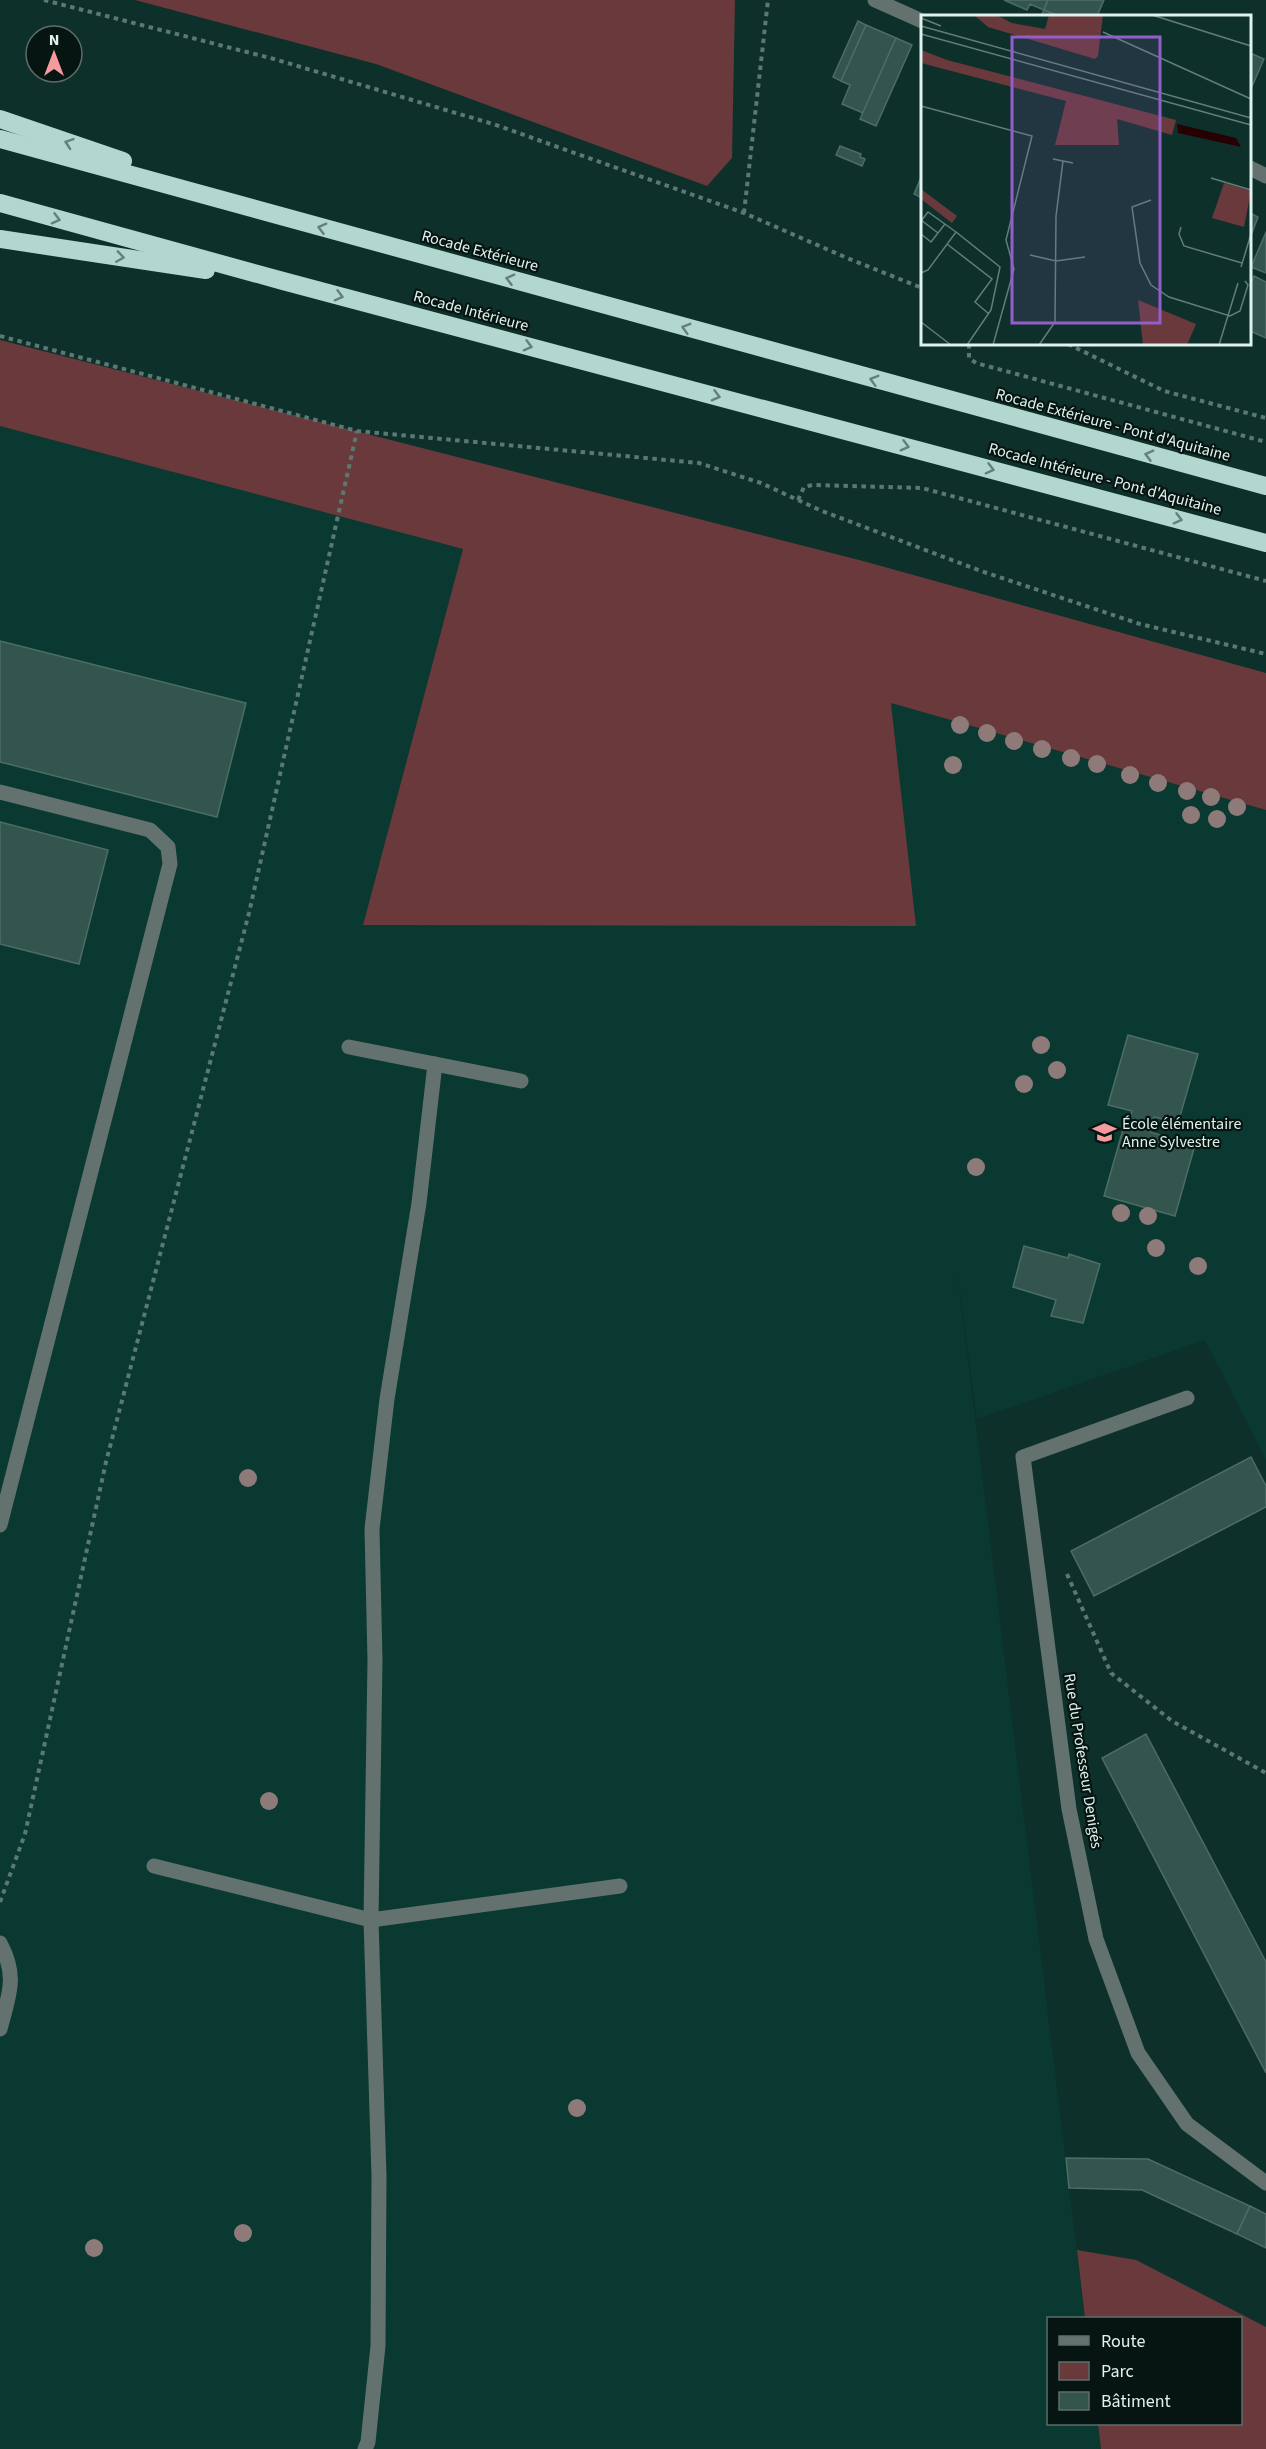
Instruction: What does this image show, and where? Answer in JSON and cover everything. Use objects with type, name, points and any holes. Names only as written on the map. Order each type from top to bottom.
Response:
[{"type":"highway","points":[[0,118],[283,218]]},
{"type":"highway","name":"Rocade Extérieure","points":[[0,139],[950,401]]},
{"type":"highway","name":"Rocade Intérieure","points":[[0,203],[283,281],[933,453]]},
{"type":"highway","points":[[0,239],[283,281]]},
{"type":"highway","name":"Rocade Extérieure - Pont d'Aquitaine","points":[[950,401],[1266,486]]},
{"type":"highway","name":"Rocade Intérieure - Pont d'Aquitaine","points":[[933,453],[1266,543]]},
{"type":"street","points":[[876,0],[921,21]]},
{"type":"street","points":[[1251,168],[1266,176]]},
{"type":"street","points":[[0,792],[150,830],[168,847],[170,864],[0,1525]]},
{"type":"street","points":[[349,1047],[521,1081]]},
{"type":"street","points":[[365,2449],[368,2442],[378,2346],[379,2176],[371,1920],[375,1660],[372,1529],[387,1399],[419,1203],[435,1064]]},
{"type":"street","name":"Rue du Professeur Denigés","points":[[1187,1398],[1023,1457],[1069,1809],[1096,1939],[1138,2053],[1187,2124],[1266,2182]]},
{"type":"street","points":[[154,1866],[371,1920],[620,1886]]},
{"type":"street","points":[[0,1942],[5,1952],[12,1984],[0,2029]]},
{"type":"path","points":[[44,0],[274,58],[493,124],[744,213],[921,288]]},
{"type":"path","points":[[744,213],[768,0]]},
{"type":"path","points":[[0,336],[357,431],[699,463],[761,483],[798,500],[981,571],[1140,624],[1266,654]]},
{"type":"path","points":[[969,345],[969,358],[976,363],[1266,442]]},
{"type":"path","points":[[1070,345],[1164,391],[1266,418]]},
{"type":"path","points":[[0,1902],[25,1834],[106,1462],[249,913],[357,431]]},
{"type":"path","points":[[798,500],[804,487],[812,485],[921,489],[1266,581]]},
{"type":"path","points":[[1037,1565],[1062,1562],[1111,1673],[1172,1720],[1266,1773]]},
{"type":"shaded area","points":[[0,426],[463,549],[363,924],[915,926],[891,703],[1266,810],[1266,1460],[1205,1340],[977,1419],[957,1270],[1085,2317],[1047,2317],[1047,2425],[1098,2425],[1101,2449],[0,2449]]},
{"type":"green space","points":[[135,0],[735,0],[732,158],[707,186],[376,64]]},
{"type":"green space","points":[[0,340],[863,561],[1266,673],[1266,810],[891,703],[916,926],[363,925],[463,549],[0,426]]},
{"type":"green space","points":[[1077,2250],[1136,2260],[1266,2327],[1266,2449],[1101,2449],[1098,2425],[1242,2425],[1242,2317],[1085,2317]]},
{"type":"building","points":[[1004,0],[1048,0],[1044,10],[1030,4],[1027,10]]},
{"type":"building","points":[[1048,0],[1104,0],[1097,15],[1056,15],[1044,10]]},
{"type":"building","points":[[1044,10],[1056,15],[1042,15]]},
{"type":"building","points":[[858,21],[866,25],[841,81],[833,77]]},
{"type":"building","points":[[866,25],[896,38],[863,113],[842,104],[850,85],[841,81]]},
{"type":"building","points":[[896,38],[912,45],[876,126],[860,119]]},
{"type":"building","points":[[1251,53],[1264,59],[1251,89]]},
{"type":"building","points":[[840,146],[861,154],[860,157],[865,159],[862,166],[836,155]]},
{"type":"building","points":[[921,177],[921,198],[914,194]]},
{"type":"building","points":[[1251,214],[1258,217],[1251,235]]},
{"type":"building","points":[[1266,232],[1266,273],[1251,267]]},
{"type":"building","points":[[1254,276],[1266,282],[1266,338],[1251,331],[1251,283]]},
{"type":"building","points":[[0,641],[246,703],[217,817],[0,762]]},
{"type":"building","points":[[0,822],[108,850],[79,964],[0,944]]},
{"type":"building","points":[[1128,1035],[1198,1054],[1178,1123],[1154,1117],[1150,1132],[1195,1145],[1175,1216],[1104,1196],[1124,1126],[1128,1127],[1132,1111],[1108,1105]]},
{"type":"building","points":[[1024,1246],[1068,1258],[1069,1254],[1100,1264],[1083,1323],[1051,1316],[1056,1300],[1013,1287]]},
{"type":"building","points":[[1251,1457],[1266,1486],[1266,1507],[1094,1596],[1071,1551]]},
{"type":"building","points":[[1146,1734],[1266,1962],[1266,2073],[1102,1758]]},
{"type":"building","points":[[1066,2158],[1148,2159],[1250,2206],[1237,2234],[1142,2190],[1069,2188]]},
{"type":"building","points":[[1250,2206],[1266,2214],[1266,2248],[1237,2234]]},
{"type":"place","name":"École élémentaire Anne Sylvestre","points":[[1104,1133]]}]
